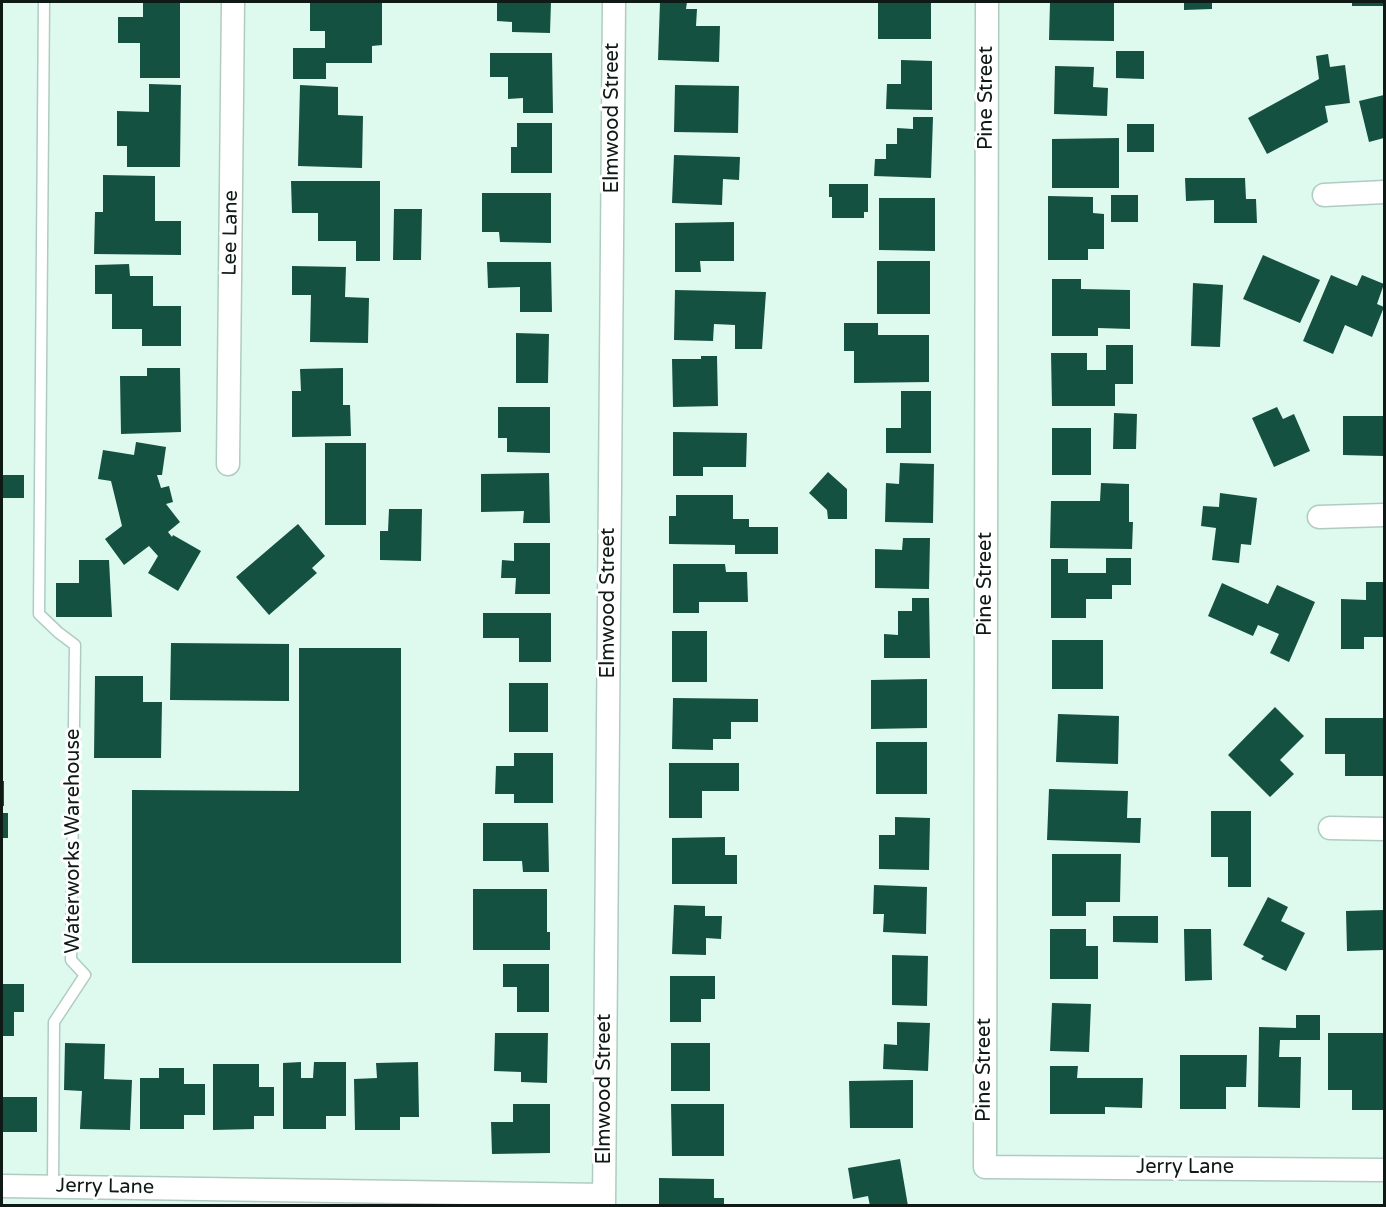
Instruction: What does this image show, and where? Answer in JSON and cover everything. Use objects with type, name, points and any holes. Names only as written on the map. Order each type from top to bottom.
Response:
[{"type":"street","name":"Lee Lane","points":[[228,464],[233,2]]},
{"type":"street","name":"Elmwood Street","points":[[604,1201],[614,2]]},
{"type":"street","name":"Pine Street","points":[[985,1167],[987,2]]},
{"type":"street","points":[[1324,195],[1384,192]]},
{"type":"street","points":[[1319,517],[1384,515]]},
{"type":"street","points":[[1330,828],[1384,829]]},
{"type":"street","name":"Jerry Lane","points":[[985,1167],[1384,1170]]},
{"type":"street","name":"Jerry Lane","points":[[2,1186],[53,1186],[232,1198],[604,1201]]},
{"type":"lane","name":"Waterworks Warehouse","points":[[44,2],[39,614],[75,645],[71,960],[85,975],[54,1022],[53,1186]]},
{"type":"building","points":[[143,2],[180,2],[180,78],[140,78],[140,43],[118,43],[118,17],[143,17]]},
{"type":"building","points":[[310,2],[382,2],[382,45],[372,46],[372,63],[326,63],[326,79],[293,79],[293,48],[325,48],[325,31],[310,31]]},
{"type":"building","points":[[497,2],[551,2],[550,33],[512,32],[512,22],[497,21]]},
{"type":"building","points":[[660,2],[687,2],[686,9],[697,9],[696,26],[720,26],[719,62],[658,60]]},
{"type":"building","points":[[878,2],[931,2],[931,39],[878,39]]},
{"type":"building","points":[[1050,2],[1114,2],[1114,41],[1049,40]]},
{"type":"building","points":[[1184,2],[1212,2],[1212,9],[1184,10]]},
{"type":"building","points":[[1352,2],[1384,2],[1384,6],[1352,6]]},
{"type":"building","points":[[1116,51],[1144,51],[1144,79],[1116,78]]},
{"type":"building","points":[[490,53],[552,53],[553,113],[523,113],[523,98],[508,99],[508,77],[490,77]]},
{"type":"building","points":[[1328,54],[1330,67],[1345,65],[1350,103],[1325,106],[1328,122],[1267,154],[1248,118],[1319,79],[1316,56]]},
{"type":"building","points":[[901,60],[932,61],[932,110],[886,109],[887,84],[901,84]]},
{"type":"building","points":[[1055,66],[1094,67],[1093,87],[1108,88],[1107,116],[1054,114]]},
{"type":"building","points":[[149,84],[181,85],[180,167],[127,167],[127,146],[117,146],[117,111],[149,112]]},
{"type":"building","points":[[300,85],[338,87],[338,115],[363,116],[362,168],[298,166]]},
{"type":"building","points":[[675,85],[739,86],[738,133],[674,132]]},
{"type":"building","points":[[1384,95],[1384,138],[1369,142],[1359,101]]},
{"type":"building","points":[[913,117],[933,117],[931,178],[874,176],[875,159],[886,159],[886,144],[897,144],[897,128],[913,129]]},
{"type":"building","points":[[517,123],[552,123],[552,173],[511,173],[511,147],[517,147]]},
{"type":"building","points":[[1127,124],[1154,124],[1154,152],[1127,152]]},
{"type":"building","points":[[1119,138],[1119,188],[1052,188],[1052,139]]},
{"type":"building","points":[[674,155],[740,157],[739,180],[723,179],[722,205],[672,203]]},
{"type":"building","points":[[103,175],[155,176],[155,221],[181,221],[181,255],[94,254],[95,212],[103,212]]},
{"type":"building","points":[[1185,178],[1245,178],[1246,199],[1256,199],[1257,223],[1214,223],[1214,200],[1186,201]]},
{"type":"building","points":[[291,181],[380,181],[380,261],[356,261],[356,241],[318,241],[318,213],[292,213]]},
{"type":"building","points":[[829,184],[868,184],[868,212],[864,212],[864,218],[832,218],[832,197],[829,197]]},
{"type":"building","points":[[482,193],[551,193],[551,243],[500,242],[499,232],[482,232]]},
{"type":"building","points":[[1111,195],[1138,195],[1138,222],[1111,222]]},
{"type":"building","points":[[1048,196],[1093,197],[1093,213],[1104,214],[1104,249],[1088,249],[1088,260],[1048,260]]},
{"type":"building","points":[[879,198],[935,198],[935,251],[879,250]]},
{"type":"building","points":[[394,209],[422,209],[421,260],[393,260]]},
{"type":"building","points":[[734,222],[734,261],[700,261],[701,272],[675,272],[675,223]]},
{"type":"building","points":[[1263,255],[1320,280],[1300,323],[1243,299]]},
{"type":"building","points":[[877,261],[930,261],[930,314],[877,314]]},
{"type":"building","points":[[487,262],[551,262],[552,312],[520,312],[520,287],[488,288]]},
{"type":"building","points":[[129,264],[130,276],[153,276],[153,306],[181,306],[181,346],[142,346],[142,329],[112,329],[112,294],[95,294],[95,265]]},
{"type":"building","points":[[292,266],[346,267],[345,297],[369,298],[368,343],[310,342],[311,295],[292,295]]},
{"type":"building","points":[[1331,275],[1357,286],[1362,275],[1384,284],[1377,304],[1384,307],[1372,337],[1345,325],[1333,354],[1303,341]]},
{"type":"building","points":[[1052,279],[1081,279],[1081,289],[1130,290],[1130,329],[1098,328],[1098,336],[1052,336]]},
{"type":"building","points":[[1193,283],[1223,285],[1220,347],[1191,346]]},
{"type":"building","points":[[675,290],[766,292],[762,349],[735,349],[735,325],[714,324],[713,341],[674,340]]},
{"type":"building","points":[[844,323],[878,323],[878,335],[929,335],[929,382],[854,383],[854,351],[844,351]]},
{"type":"building","points":[[516,333],[549,334],[548,383],[516,383]]},
{"type":"building","points":[[1106,345],[1133,345],[1133,384],[1115,384],[1115,406],[1052,406],[1051,353],[1087,353],[1087,370],[1106,370]]},
{"type":"building","points":[[701,356],[717,356],[718,406],[673,407],[672,359],[701,359]]},
{"type":"building","points":[[147,368],[180,368],[181,432],[121,434],[120,376],[147,376]]},
{"type":"building","points":[[343,368],[343,405],[350,405],[351,436],[292,437],[292,391],[301,391],[300,369]]},
{"type":"building","points":[[901,391],[931,391],[931,453],[886,453],[886,428],[901,428]]},
{"type":"building","points":[[498,407],[550,407],[550,453],[507,452],[507,438],[498,438]]},
{"type":"building","points":[[1277,407],[1283,419],[1294,414],[1310,451],[1274,467],[1252,418]]},
{"type":"building","points":[[1114,413],[1137,414],[1136,449],[1113,449]]},
{"type":"building","points":[[1343,416],[1384,416],[1384,456],[1343,455]]},
{"type":"building","points":[[1052,428],[1091,428],[1091,475],[1052,475]]},
{"type":"building","points":[[673,432],[747,433],[746,467],[703,467],[703,476],[673,476]]},
{"type":"building","points":[[136,442],[166,447],[162,475],[157,475],[161,488],[169,486],[173,502],[166,504],[180,522],[168,532],[172,537],[173,535],[201,551],[178,591],[148,573],[158,556],[149,546],[124,565],[105,539],[122,526],[111,481],[98,479],[103,450],[134,455]]},
{"type":"building","points":[[325,443],[366,443],[366,525],[325,525]]},
{"type":"building","points":[[900,463],[934,464],[933,523],[885,522],[886,483],[899,484]]},
{"type":"building","points":[[828,472],[847,489],[847,519],[828,519],[827,510],[809,493]]},
{"type":"building","points":[[549,473],[550,523],[523,523],[524,511],[481,512],[481,474]]},
{"type":"building","points":[[2,475],[24,475],[24,498],[2,498]]},
{"type":"building","points":[[1101,483],[1129,484],[1129,522],[1133,522],[1132,549],[1050,548],[1051,501],[1100,501]]},
{"type":"building","points":[[1220,493],[1257,498],[1251,545],[1241,544],[1239,563],[1212,560],[1216,528],[1201,526],[1203,506],[1219,507]]},
{"type":"building","points":[[676,495],[733,495],[733,519],[749,519],[749,527],[778,527],[778,554],[735,554],[735,545],[669,544],[669,516],[676,516]]},
{"type":"building","points":[[389,509],[422,509],[421,561],[380,560],[380,531],[388,531]]},
{"type":"building","points":[[298,524],[325,556],[312,568],[317,573],[269,615],[236,577]]},
{"type":"building","points":[[903,538],[930,538],[929,589],[875,588],[875,549],[902,550]]},
{"type":"building","points":[[514,543],[550,543],[550,594],[515,594],[516,578],[501,578],[502,560],[514,561]]},
{"type":"building","points":[[1106,558],[1131,558],[1131,585],[1112,585],[1112,599],[1086,599],[1086,618],[1051,618],[1051,559],[1068,559],[1068,573],[1106,573]]},
{"type":"building","points":[[79,560],[109,560],[112,617],[56,617],[56,583],[79,583]]},
{"type":"building","points":[[673,564],[725,564],[726,572],[747,572],[748,602],[699,602],[699,613],[673,613]]},
{"type":"building","points":[[1366,582],[1384,582],[1384,637],[1364,637],[1364,649],[1341,649],[1341,599],[1366,600]]},
{"type":"building","points":[[1222,583],[1268,604],[1277,585],[1315,602],[1289,662],[1270,653],[1279,634],[1258,625],[1253,636],[1208,616]]},
{"type":"building","points":[[912,598],[929,598],[930,658],[884,658],[884,634],[898,635],[898,611],[912,611]]},
{"type":"building","points":[[483,613],[551,613],[551,662],[519,662],[519,638],[483,638]]},
{"type":"building","points":[[672,631],[707,631],[707,682],[672,682]]},
{"type":"building","points":[[1052,640],[1103,640],[1103,689],[1052,689]]},
{"type":"building","points":[[171,643],[289,644],[289,701],[170,700]]},
{"type":"building","points":[[299,648],[401,648],[401,963],[132,963],[132,790],[299,791]]},
{"type":"building","points":[[95,676],[143,676],[143,702],[162,702],[161,758],[94,758]]},
{"type":"building","points":[[927,679],[927,728],[871,729],[871,680]]},
{"type":"building","points":[[509,683],[548,683],[548,732],[509,732]]},
{"type":"building","points":[[673,698],[758,699],[758,722],[731,722],[731,739],[713,739],[713,750],[672,749]]},
{"type":"building","points":[[1275,707],[1304,736],[1280,760],[1294,774],[1270,797],[1228,755]]},
{"type":"building","points":[[1058,714],[1119,716],[1118,764],[1056,762]]},
{"type":"building","points":[[1325,718],[1384,718],[1384,776],[1345,776],[1345,754],[1325,754]]},
{"type":"building","points":[[876,742],[927,742],[927,794],[876,794]]},
{"type":"building","points":[[514,753],[553,753],[553,803],[514,803],[514,794],[495,794],[496,766],[514,766]]},
{"type":"building","points":[[669,763],[739,763],[739,791],[702,791],[702,818],[669,818]]},
{"type":"building","points":[[2,781],[4,781],[4,806],[2,806]]},
{"type":"building","points":[[1049,789],[1128,791],[1127,818],[1141,818],[1140,843],[1047,840]]},
{"type":"building","points":[[1211,811],[1251,811],[1251,887],[1228,887],[1228,857],[1211,857]]},
{"type":"building","points":[[2,813],[8,813],[8,838],[2,838]]},
{"type":"building","points":[[895,817],[930,818],[929,870],[879,869],[879,835],[895,835]]},
{"type":"building","points":[[483,823],[548,823],[549,872],[523,872],[522,861],[483,861]]},
{"type":"building","points":[[725,837],[725,855],[737,855],[737,884],[672,884],[672,838]]},
{"type":"building","points":[[1052,854],[1121,854],[1120,902],[1086,902],[1086,916],[1052,916]]},
{"type":"building","points":[[874,885],[927,887],[926,934],[883,932],[884,914],[873,914]]},
{"type":"building","points":[[473,889],[547,889],[547,932],[550,932],[550,950],[473,950]]},
{"type":"building","points":[[1268,897],[1288,907],[1281,921],[1305,933],[1286,971],[1261,959],[1264,956],[1243,945]]},
{"type":"building","points":[[674,905],[705,906],[705,916],[722,916],[721,939],[706,938],[706,955],[672,954]]},
{"type":"building","points":[[1384,910],[1384,950],[1347,951],[1346,911]]},
{"type":"building","points":[[1113,916],[1158,916],[1158,943],[1113,942]]},
{"type":"building","points":[[1050,929],[1086,929],[1086,946],[1098,946],[1098,979],[1050,979]]},
{"type":"building","points":[[1184,929],[1211,929],[1212,980],[1185,981]]},
{"type":"building","points":[[892,955],[928,956],[927,1006],[892,1005]]},
{"type":"building","points":[[503,964],[549,964],[549,1012],[517,1012],[517,987],[503,987]]},
{"type":"building","points":[[670,976],[715,976],[715,999],[701,999],[701,1022],[670,1022]]},
{"type":"building","points":[[2,984],[24,984],[24,1012],[14,1012],[14,1036],[2,1036]]},
{"type":"building","points":[[1052,1003],[1091,1004],[1089,1052],[1050,1051]]},
{"type":"building","points":[[1296,1015],[1320,1015],[1320,1040],[1280,1040],[1279,1057],[1301,1057],[1300,1108],[1258,1107],[1259,1027],[1296,1028]]},
{"type":"building","points":[[897,1022],[930,1023],[928,1071],[883,1069],[884,1044],[897,1045]]},
{"type":"building","points":[[495,1033],[548,1033],[547,1083],[521,1082],[521,1072],[494,1071]]},
{"type":"building","points":[[1328,1033],[1384,1033],[1384,1110],[1352,1110],[1352,1090],[1328,1090]]},
{"type":"building","points":[[65,1043],[105,1044],[104,1079],[132,1080],[130,1130],[80,1129],[82,1091],[64,1090]]},
{"type":"building","points":[[671,1043],[710,1043],[710,1091],[671,1091]]},
{"type":"building","points":[[1180,1055],[1247,1055],[1246,1087],[1226,1087],[1226,1109],[1180,1109]]},
{"type":"building","points":[[301,1062],[301,1078],[313,1078],[314,1062],[346,1062],[346,1116],[326,1116],[326,1129],[283,1129],[283,1063]]},
{"type":"building","points":[[418,1062],[419,1117],[400,1117],[400,1130],[355,1130],[354,1079],[377,1078],[376,1063]]},
{"type":"building","points":[[213,1064],[259,1064],[259,1087],[274,1087],[274,1116],[254,1116],[254,1129],[213,1130]]},
{"type":"building","points":[[1050,1066],[1078,1066],[1077,1078],[1143,1078],[1142,1108],[1105,1107],[1105,1114],[1050,1114]]},
{"type":"building","points":[[159,1068],[184,1068],[184,1084],[205,1084],[205,1115],[184,1115],[184,1129],[140,1129],[140,1078],[159,1078]]},
{"type":"building","points":[[913,1080],[913,1128],[850,1128],[849,1081]]},
{"type":"building","points":[[2,1097],[37,1097],[37,1132],[2,1132]]},
{"type":"building","points":[[513,1104],[550,1104],[550,1153],[492,1154],[491,1122],[513,1122]]},
{"type":"building","points":[[671,1104],[724,1104],[724,1156],[672,1156]]},
{"type":"building","points":[[900,1159],[908,1206],[870,1206],[868,1196],[853,1199],[848,1168]]},
{"type":"building","points":[[659,1178],[714,1179],[714,1198],[724,1198],[724,1206],[659,1206]]}]
